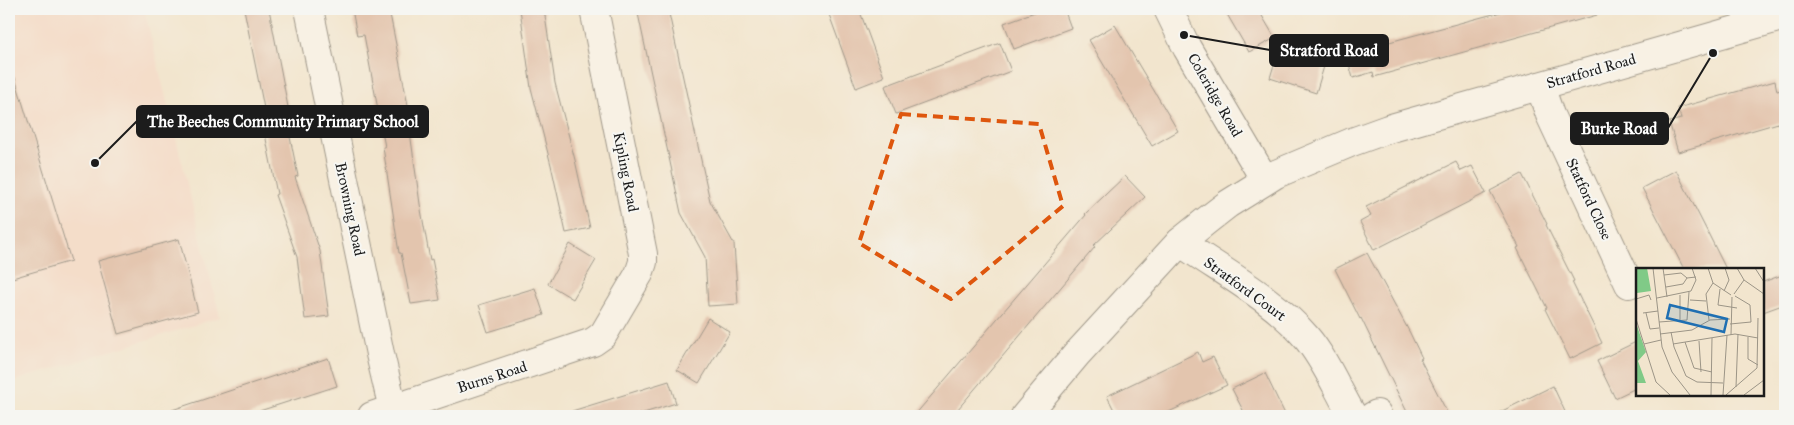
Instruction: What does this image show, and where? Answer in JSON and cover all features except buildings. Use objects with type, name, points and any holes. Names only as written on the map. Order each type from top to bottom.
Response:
[{"type":"street","name":"Browning Road","points":[[309,9],[380,354],[383,413]]},
{"type":"street","name":"Kipling Road","points":[[594,9],[644,258],[638,274],[607,328]]},
{"type":"street","name":"Coleridge Road","points":[[1168,9],[1187,48],[1264,180]]},
{"type":"street","name":"Stratford Road","points":[[1026,416],[1077,354],[1180,242],[1228,204],[1264,180],[1352,142],[1388,129],[1785,16]]},
{"type":"street","name":"Statford Close","points":[[1540,86],[1550,115],[1629,284]]},
{"type":"street","name":"Stratford Court","points":[[1180,242],[1271,304],[1296,326],[1368,416]]},
{"type":"street","name":"Burns Road","points":[[383,413],[586,346],[602,336],[607,328]]},
{"type":"highlighted area","points":[[901,114],[1039,124],[1063,206],[951,299],[859,243]]},
{"type":"shaded area","points":[[9,9],[144,9],[220,317],[9,383]]},
{"type":"place","name":"Stratford Road","points":[[1184,35]]},
{"type":"place","name":"Burke Road","points":[[1713,53]]},
{"type":"place","name":"The Beeches Community Primary School","points":[[95,163]]}]
